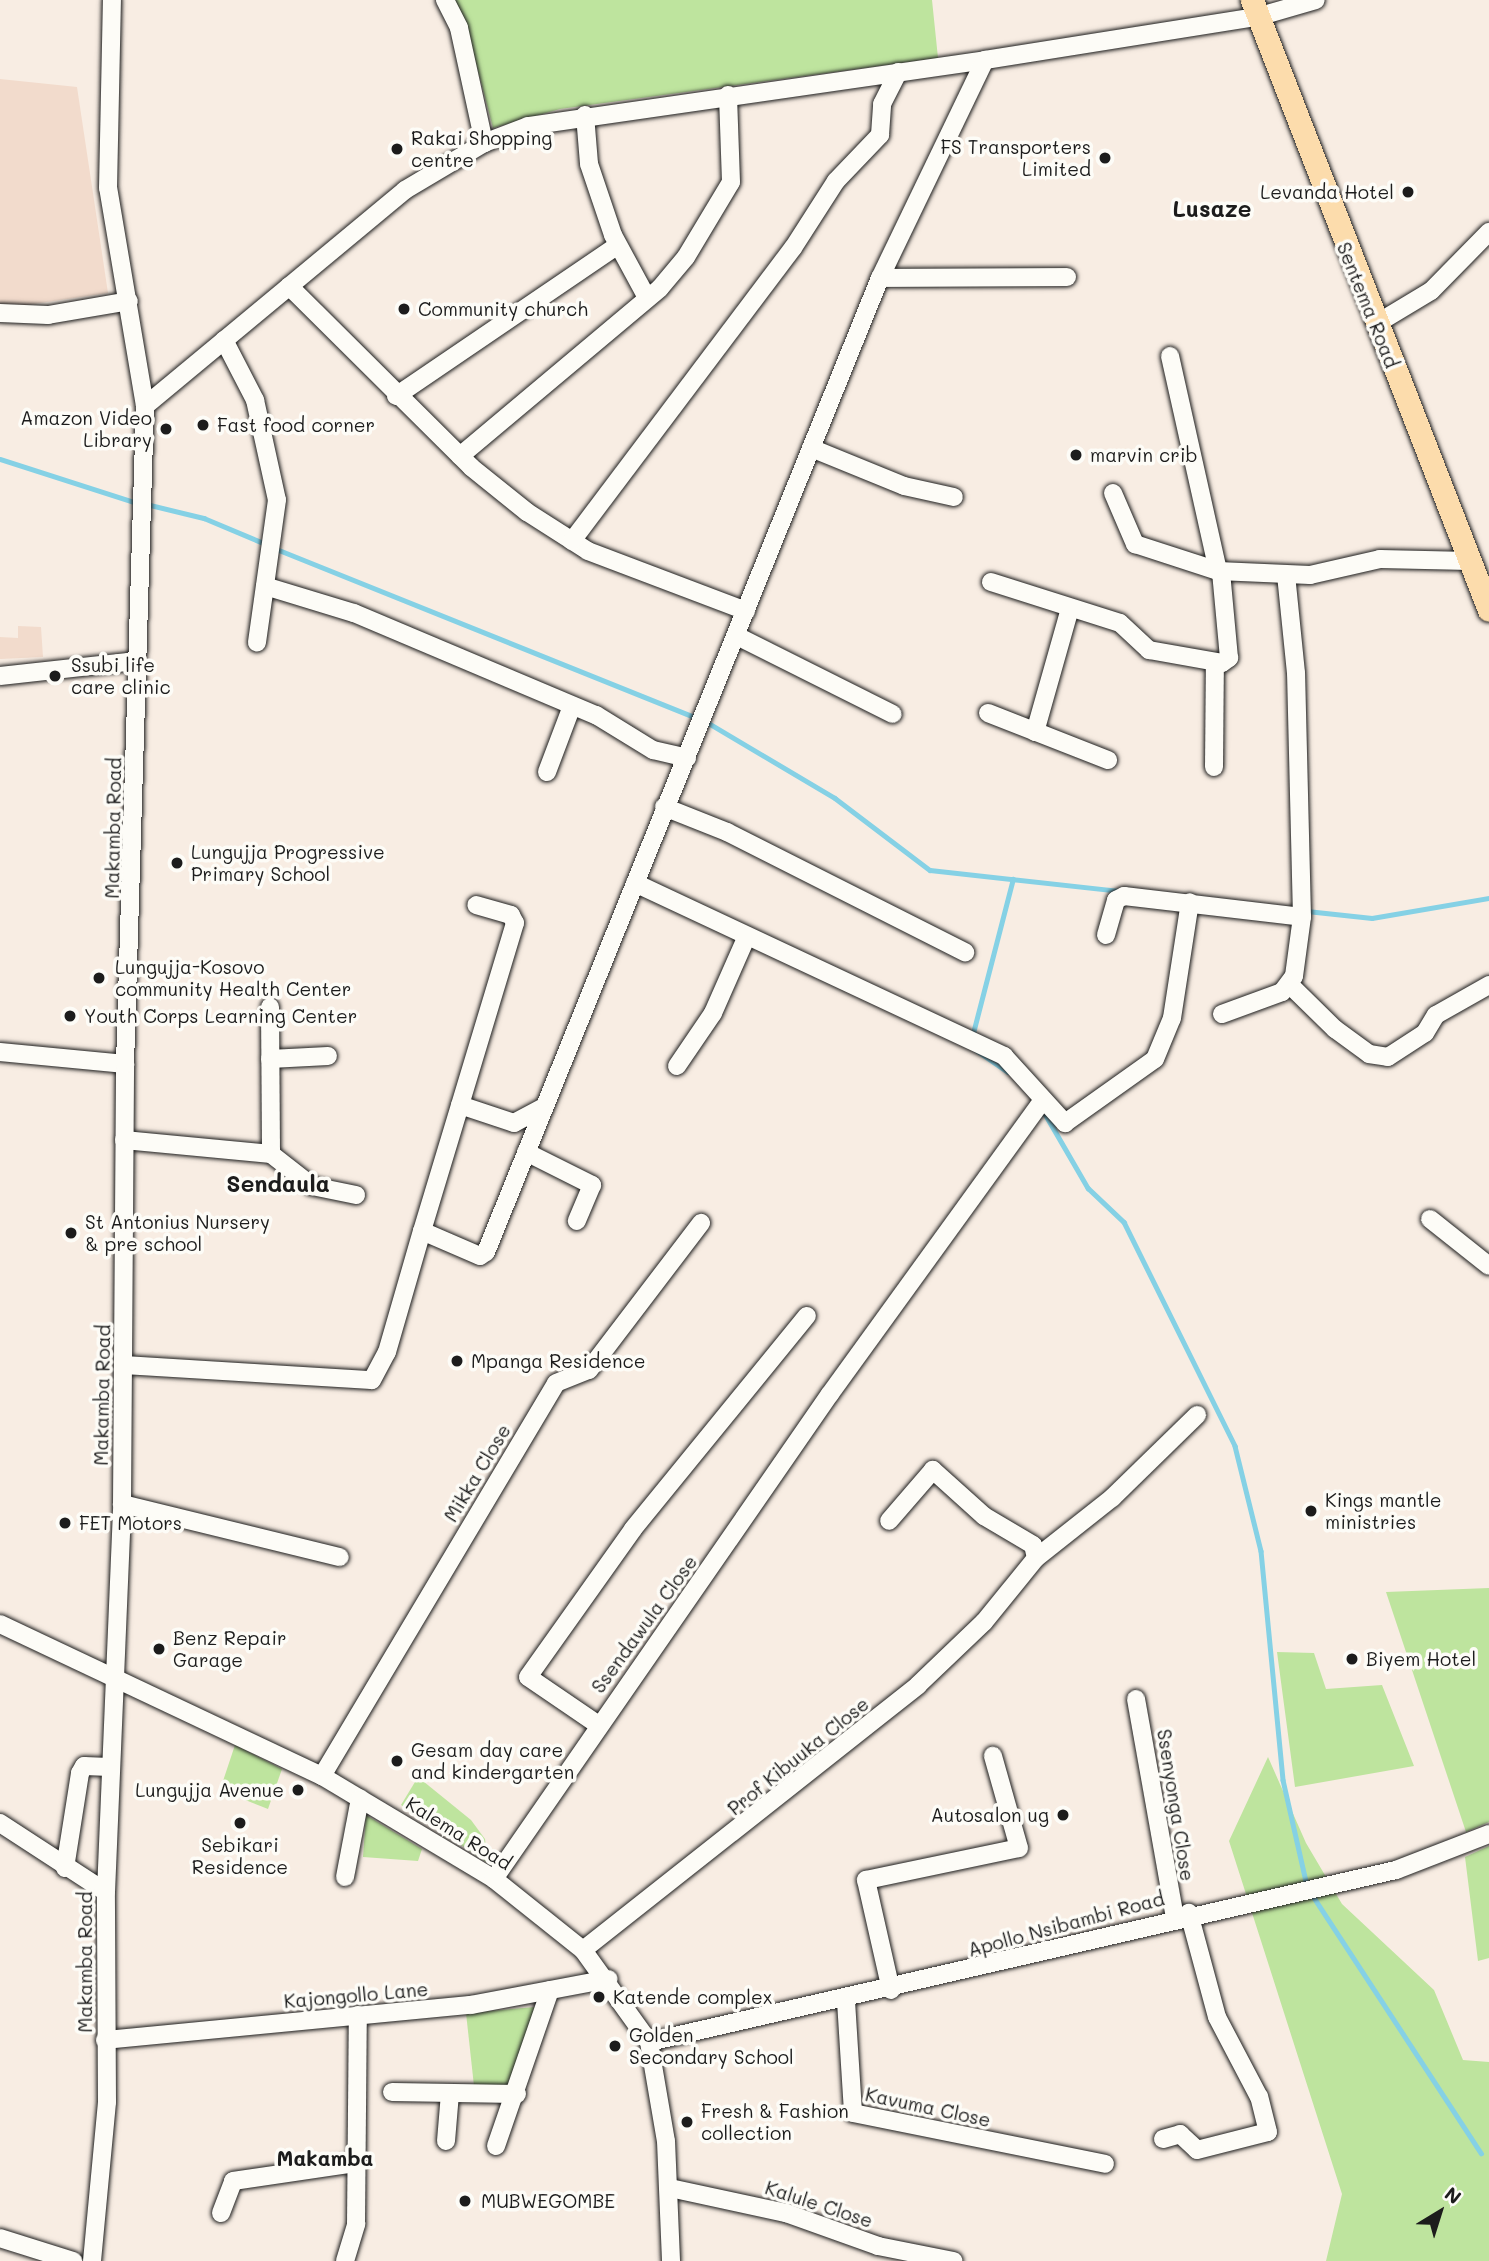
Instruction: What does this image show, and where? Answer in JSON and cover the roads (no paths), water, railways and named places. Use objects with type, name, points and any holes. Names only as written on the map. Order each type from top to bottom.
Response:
[{"type":"main road","name":"Sentema Road","points":[[1254,8],[1489,608]]},
{"type":"street","name":"Makamba Road","points":[[92,2261],[107,2102],[106,1892],[122,1504],[125,1064],[135,849],[135,661],[145,406],[108,188],[112,0]]},
{"type":"street","points":[[445,0],[459,29],[484,143]]},
{"type":"street","points":[[145,406],[405,190],[484,143],[585,115],[985,60],[1254,8],[1316,0]]},
{"type":"street","points":[[422,1231],[484,1255],[880,278],[985,60]]},
{"type":"street","points":[[572,541],[793,248],[835,181],[880,135],[882,104],[898,72]]},
{"type":"street","points":[[460,456],[647,298],[687,257],[724,201],[734,166],[728,95]]},
{"type":"street","points":[[585,115],[589,164],[617,246],[647,298]]},
{"type":"street","points":[[1376,324],[1443,281],[1489,232]]},
{"type":"street","points":[[396,396],[617,246]]},
{"type":"street","points":[[880,278],[1067,277]]},
{"type":"street","points":[[289,286],[396,396],[460,456],[572,541],[746,611]]},
{"type":"street","points":[[0,313],[47,315],[129,301]]},
{"type":"street","points":[[224,340],[255,400],[271,460],[277,531],[265,586],[257,643]]},
{"type":"street","points":[[991,582],[1120,623],[1149,650],[1215,662],[1229,658],[1220,572],[1170,356]]},
{"type":"street","points":[[811,448],[904,486],[954,498]]},
{"type":"street","points":[[1113,493],[1135,544],[1220,572],[1322,574],[1380,559],[1470,561]]},
{"type":"street","points":[[1286,575],[1296,673],[1300,909],[1290,985]]},
{"type":"street","points":[[265,586],[354,614],[572,706],[653,750],[687,758]]},
{"type":"street","points":[[1035,733],[1070,608]]},
{"type":"street","points":[[737,636],[893,714]]},
{"type":"street","points":[[0,676],[135,661]]},
{"type":"street","points":[[1214,766],[1215,662]]},
{"type":"street","points":[[547,772],[572,706]]},
{"type":"street","points":[[988,713],[1108,760]]},
{"type":"street","points":[[664,807],[727,832],[965,952]]},
{"type":"street","points":[[635,883],[1004,1056],[1038,1106],[1065,1123],[1155,1059],[1172,1018],[1190,902]]},
{"type":"street","points":[[1106,935],[1116,900],[1124,896],[1300,909]]},
{"type":"street","points":[[124,1365],[372,1380],[387,1352],[515,919],[476,905]]},
{"type":"street","points":[[677,1066],[713,1013],[747,936]]},
{"type":"street","points":[[1290,985],[1343,1035],[1369,1054],[1388,1058],[1425,1033],[1436,1015],[1489,985]]},
{"type":"street","points":[[1222,1014],[1290,985]]},
{"type":"street","points":[[270,1007],[271,1154]]},
{"type":"street","points":[[0,1052],[125,1064]]},
{"type":"street","points":[[270,1059],[328,1056]]},
{"type":"street","points":[[460,1104],[514,1123],[544,1107]]},
{"type":"street","name":"Ssendawula Close","points":[[494,1879],[597,1724],[1038,1106]]},
{"type":"street","points":[[124,1140],[271,1154],[312,1185],[356,1195]]},
{"type":"street","points":[[526,1152],[592,1185],[577,1221]]},
{"type":"street","points":[[1430,1219],[1489,1266]]},
{"type":"street","name":"Mikka Close","points":[[322,1776],[556,1383],[589,1370],[701,1223]]},
{"type":"street","points":[[597,1724],[528,1677],[633,1529],[807,1316]]},
{"type":"street","name":"Prof Kibuuka Close","points":[[583,1950],[918,1685],[1023,1576],[1036,1558],[1112,1498],[1197,1415]]},
{"type":"street","points":[[889,1521],[933,1470],[984,1516],[1033,1545],[1036,1558]]},
{"type":"street","points":[[122,1504],[340,1557]]},
{"type":"street","name":"Kalema Road","points":[[0,1624],[322,1776],[494,1879],[583,1950],[609,1979],[649,2042],[670,2188],[671,2261]]},
{"type":"street","name":"Ssenyonga Close","points":[[1136,1699],[1182,1915],[1217,2017],[1259,2097],[1268,2132],[1197,2150],[1180,2134],[1163,2139]]},
{"type":"street","points":[[891,1990],[866,1880],[1019,1848],[993,1756]]},
{"type":"street","points":[[65,1868],[80,1773],[84,1766],[110,1767]]},
{"type":"street","points":[[345,1877],[360,1798]]},
{"type":"street","points":[[0,1823],[65,1868],[106,1892]]},
{"type":"street","name":"Apollo Nsibambi Road","points":[[649,2042],[846,2001],[1182,1915],[1419,1864],[1489,1834]]},
{"type":"street","name":"Kajongollo Lane","points":[[106,2040],[358,2015],[550,1990],[609,1979]]},
{"type":"street","points":[[496,2146],[517,2094],[550,1990]]},
{"type":"street","name":"Kavuma Close","points":[[846,2001],[853,2113],[1105,2164]]},
{"type":"street","points":[[345,2261],[356,2224],[358,2015]]},
{"type":"street","points":[[392,2092],[517,2094]]},
{"type":"street","points":[[446,2141],[450,2093]]},
{"type":"street","points":[[220,2213],[233,2181],[357,2162]]},
{"type":"street","name":"Kalule Close","points":[[670,2188],[786,2213],[878,2246],[954,2261]]},
{"type":"street","points":[[0,2238],[73,2261]]},
{"type":"waterway","points":[[0,459],[137,503]]},
{"type":"waterway","points":[[146,504],[204,518],[266,544]]},
{"type":"waterway","points":[[274,548],[696,718]]},
{"type":"waterway","points":[[710,724],[835,798],[930,870],[1121,891]]},
{"type":"waterway","points":[[972,1037],[1013,879]]},
{"type":"waterway","points":[[1307,911],[1372,918],[1489,898]]},
{"type":"waterway","points":[[969,1045],[1008,1072]]},
{"type":"waterway","points":[[1044,1112],[1088,1188],[1124,1222],[1235,1446],[1261,1551],[1283,1780],[1307,1886]]},
{"type":"waterway","points":[[1311,1893],[1481,2153]]},
{"type":"place","name":"Rakai Shopping centre","points":[[397,149]]},
{"type":"place","name":"FS Transporters Limited","points":[[1105,158]]},
{"type":"place","name":"Levanda Hotel","points":[[1408,192]]},
{"type":"place","name":"Community church","points":[[404,309]]},
{"type":"place","name":"Fast food corner","points":[[203,425]]},
{"type":"place","name":"Amazon Video Library","points":[[166,429]]},
{"type":"place","name":"marvin crib","points":[[1076,455]]},
{"type":"place","name":"Ssubi life care clinic","points":[[55,676]]},
{"type":"place","name":"Lungujja Progressive Primary School","points":[[177,863]]},
{"type":"place","name":"Lungujja-Kosovo community Health Center","points":[[99,978]]},
{"type":"place","name":"Youth Corps Learning Center","points":[[70,1016]]},
{"type":"place","name":"St Antonius Nursery & pre school","points":[[71,1233]]},
{"type":"place","name":"Mpanga Residence","points":[[457,1361]]},
{"type":"place","name":"Kings mantle ministries","points":[[1311,1511]]},
{"type":"place","name":"FET Motors","points":[[65,1523]]},
{"type":"place","name":"Benz Repair Garage","points":[[159,1649]]},
{"type":"place","name":"Biyem Hotel","points":[[1352,1659]]},
{"type":"place","name":"Gesam day care and kindergarten","points":[[397,1761]]},
{"type":"place","name":"Lungujja Avenue","points":[[298,1790]]},
{"type":"place","name":"Autosalon ug","points":[[1063,1815]]},
{"type":"place","name":"Sebikari Residence","points":[[240,1823]]},
{"type":"place","name":"Katende complex","points":[[599,1997]]},
{"type":"place","name":"Golden Secondary School","points":[[615,2046]]},
{"type":"place","name":"Fresh & Fashion collection","points":[[687,2122]]},
{"type":"place","name":"MUBWEGOMBE","points":[[465,2201]]},
{"type":"district","name":"Lusaze","points":[[1212,208]]},
{"type":"district","name":"Sendaula","points":[[278,1183]]},
{"type":"district","name":"Makamba","points":[[325,2158]]}]
